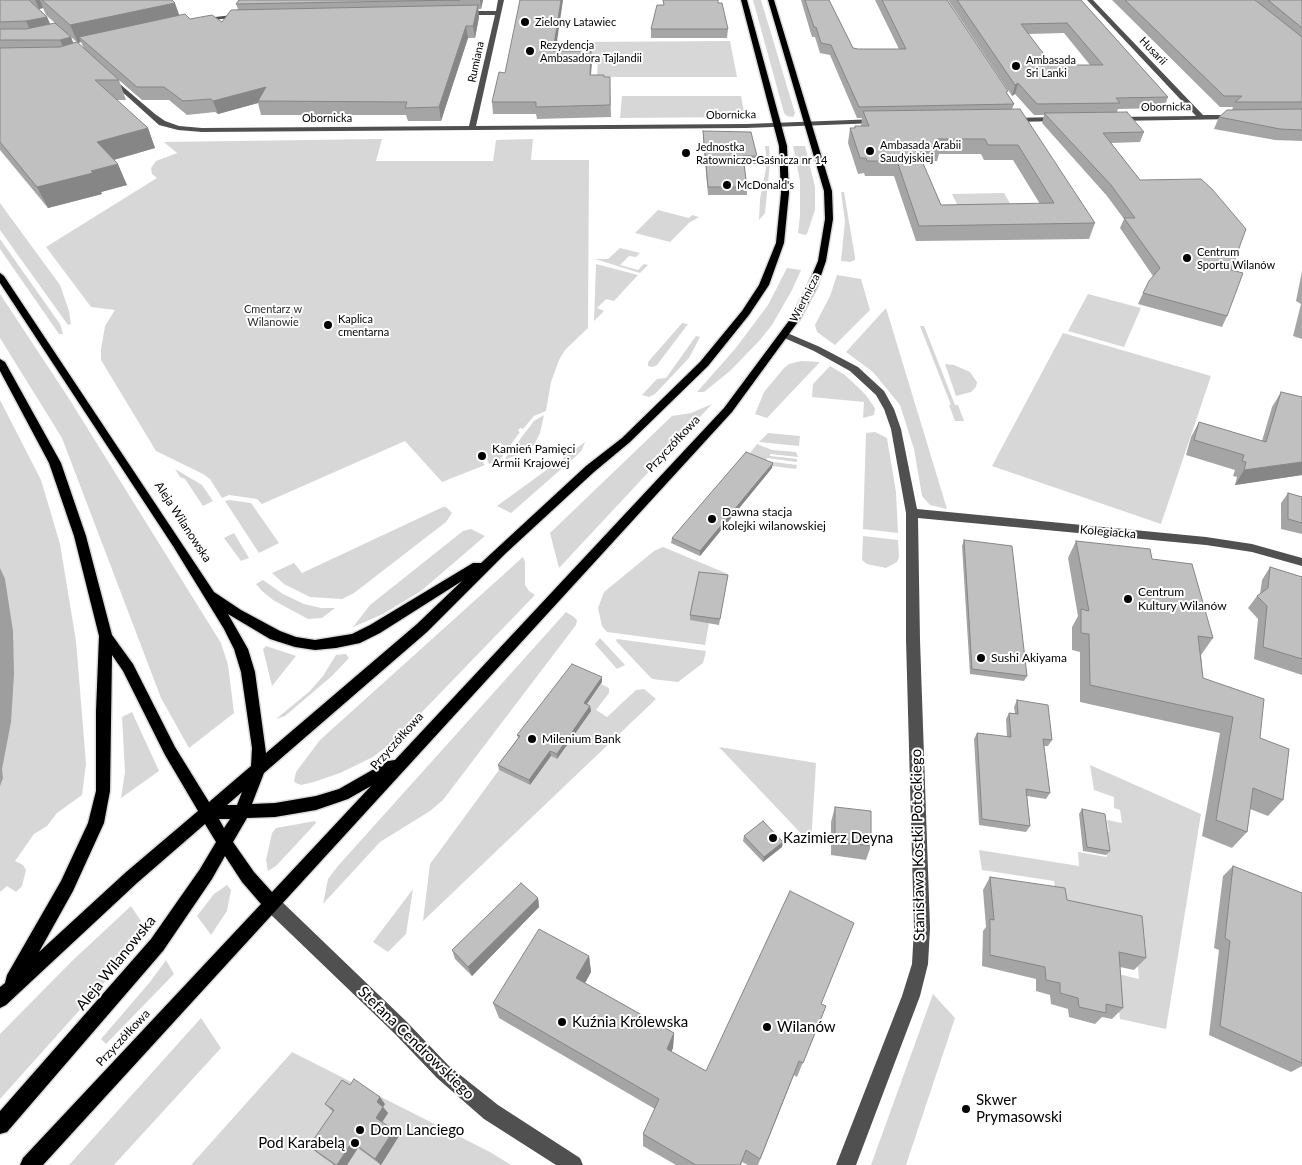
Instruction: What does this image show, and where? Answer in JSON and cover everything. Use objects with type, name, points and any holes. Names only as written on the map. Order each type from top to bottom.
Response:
[{"type":"main road","points":[[4,996],[125,883],[422,628],[501,551],[590,469],[660,410],[716,351],[746,313],[764,285],[780,243],[785,193],[785,168],[777,125],[744,0]]},
{"type":"main road","name":"Wiertnicza","points":[[771,0],[828,192],[828,235],[822,261],[812,288],[785,336]]},
{"type":"main road","name":"Aleja Wilanowska","points":[[0,276],[177,543],[237,642],[248,672],[259,748],[258,769],[242,812],[206,874],[157,945],[0,1125]]},
{"type":"main road","name":"Przyczółkowa","points":[[30,1165],[728,410],[785,336]]},
{"type":"main road","points":[[0,362],[55,463],[80,536],[106,636],[103,711],[103,791],[96,823],[67,886],[4,996]]},
{"type":"main road","points":[[207,592],[236,613],[275,636],[294,642],[315,645],[336,643],[355,639],[375,629],[501,551]]},
{"type":"main road","points":[[106,636],[128,668],[170,751],[206,813],[248,877],[272,904]]},
{"type":"main road","points":[[206,813],[275,810],[316,803],[344,794],[404,759]]},
{"type":"street","name":"Rumiana","points":[[472,128],[501,0]]},
{"type":"street","name":"Husarii","points":[[1090,0],[1201,118]]},
{"type":"street","points":[[459,13],[497,13]]},
{"type":"street","points":[[195,20],[252,16]]},
{"type":"street","name":"Obornicka","points":[[106,75],[162,123],[178,128],[202,130],[777,125],[884,121]]},
{"type":"street","points":[[1015,109],[1022,120]]},
{"type":"street","name":"Obornicka","points":[[1111,119],[1247,117]]},
{"type":"street","points":[[1002,120],[1072,119]]},
{"type":"street","name":"Wiertnicza","points":[[785,336],[817,348],[854,369],[880,393],[889,409],[896,429],[912,513]]},
{"type":"street","name":"Kolegiacka","points":[[912,513],[1206,541],[1252,548],[1302,562]]},
{"type":"street","name":"Stanisława Kostki Potockiego","points":[[846,1165],[911,996],[920,964],[922,928],[912,640],[914,582],[912,513]]},
{"type":"street","name":"Stefana Cendrowskiego","points":[[272,904],[401,1028],[443,1072],[491,1112],[573,1165]]},
{"type":"green space","points":[[753,0],[761,0],[795,113],[793,117],[787,116],[784,113]]},
{"type":"green space","points":[[730,41],[737,77],[597,77],[598,59],[578,42]]},
{"type":"green space","points":[[622,96],[741,96],[745,117],[620,118]]},
{"type":"green space","name":"Cmentarz w Wilanowie","points":[[382,139],[376,161],[493,161],[496,140],[533,139],[531,160],[589,160],[588,328],[565,350],[559,360],[551,382],[546,411],[534,416],[523,429],[520,428],[518,431],[520,432],[499,461],[489,464],[485,453],[478,455],[485,465],[442,482],[405,441],[262,504],[257,499],[229,495],[222,498],[210,479],[203,474],[156,451],[101,360],[105,326],[115,310],[91,307],[46,247],[157,178],[152,174],[151,168],[156,161],[177,153],[164,142]]},
{"type":"green space","points":[[765,146],[769,146],[770,163],[765,213],[759,220],[760,199],[767,163]]},
{"type":"green space","points":[[793,146],[805,146],[815,187],[815,210],[805,235],[798,233],[800,181]]},
{"type":"green space","points":[[841,192],[844,192],[855,257],[855,260],[850,262],[841,261],[845,221]]},
{"type":"green space","points":[[1004,193],[1012,207],[959,208],[952,194]]},
{"type":"green space","points":[[0,203],[60,285],[69,311],[71,324],[68,325],[0,230]]},
{"type":"green space","points":[[658,210],[689,218],[692,215],[699,217],[689,223],[670,242],[635,233]]},
{"type":"green space","points":[[0,239],[60,324],[63,334],[59,334],[0,249]]},
{"type":"green space","points":[[620,248],[640,253],[636,257],[629,256],[620,265],[638,270],[644,264],[648,265],[640,273],[595,259],[608,259]]},
{"type":"green space","points":[[596,264],[638,275],[614,301],[606,299],[597,308],[604,311],[594,321]]},
{"type":"green space","points":[[787,268],[801,270],[772,325],[730,371],[704,392],[697,392],[735,349],[768,305]]},
{"type":"green space","points":[[837,275],[861,279],[870,310],[835,345],[817,332],[815,325],[830,296]]},
{"type":"green space","points":[[0,294],[68,397],[221,643],[228,665],[234,713],[189,748],[161,698],[62,438],[0,338]]},
{"type":"green space","points":[[1088,294],[1141,308],[1124,347],[1068,331]]},
{"type":"green space","points":[[886,308],[947,509],[930,505],[922,496],[914,449],[900,405],[873,372],[846,352]]},
{"type":"green space","points":[[682,323],[688,324],[657,365],[653,367],[648,366],[648,362]]},
{"type":"green space","points":[[920,326],[924,326],[955,405],[958,405],[964,421],[955,421],[949,405],[951,405]]},
{"type":"green space","points":[[1063,333],[1211,376],[1161,524],[992,466]]},
{"type":"green space","points":[[696,336],[700,337],[689,358],[655,394],[649,397],[642,395],[657,379],[666,378]]},
{"type":"green space","points":[[801,361],[820,362],[767,418],[755,414],[764,392],[784,368],[789,364]]},
{"type":"green space","points":[[945,364],[954,365],[970,372],[977,382],[976,387],[971,392],[956,396]]},
{"type":"green space","points":[[830,366],[845,375],[865,394],[875,408],[874,415],[863,418],[864,402],[812,397],[813,384]]},
{"type":"green space","points":[[0,400],[41,480],[60,544],[76,641],[86,764],[82,795],[57,813],[47,826],[34,834],[15,861],[23,865],[26,870],[22,886],[16,892],[7,886],[0,892]]},
{"type":"green space","points":[[712,404],[559,568],[550,533],[672,416],[691,413]]},
{"type":"green space","points":[[544,415],[540,433],[534,445],[522,453],[504,460],[534,421]]},
{"type":"green space","points":[[875,432],[887,438],[896,492],[898,533],[863,529],[866,433]]},
{"type":"green space","points":[[768,433],[800,436],[799,446],[759,442]]},
{"type":"green space","points":[[585,442],[582,450],[575,457],[511,513],[497,506]]},
{"type":"green space","points":[[757,444],[772,450],[796,452],[798,457],[770,454],[770,456],[797,459],[797,462],[767,458],[766,461],[797,465],[796,469],[764,465],[746,458]]},
{"type":"green space","points":[[175,469],[202,485],[213,501],[203,506],[185,479],[180,477]]},
{"type":"green space","points":[[225,501],[251,503],[279,543],[259,553]]},
{"type":"green space","points":[[446,507],[452,513],[446,522],[354,593],[342,599],[310,597],[284,584],[272,573],[294,563],[302,573]]},
{"type":"green space","points":[[471,529],[485,536],[421,591],[383,614],[353,627],[370,605],[463,531]]},
{"type":"green space","points":[[234,533],[249,558],[241,561],[224,538]]},
{"type":"green space","points":[[863,536],[898,540],[899,557],[897,562],[886,568],[867,564],[862,560]]},
{"type":"green space","points":[[663,547],[728,574],[727,581],[699,577],[709,623],[705,645],[607,632],[602,626],[598,608],[604,592],[654,551]]},
{"type":"green space","points":[[523,557],[525,562],[525,585],[535,595],[394,741],[373,757],[340,773],[301,785],[294,781],[296,772],[320,740]]},
{"type":"green space","points":[[263,580],[283,594],[304,604],[321,608],[335,608],[322,618],[308,619],[273,600],[262,591],[256,584]]},
{"type":"green space","points":[[566,612],[577,620],[576,625],[443,800],[430,811],[380,842],[323,904],[328,879],[337,867]]},
{"type":"green space","points":[[600,638],[625,665],[617,669],[595,644]]},
{"type":"green space","points":[[617,639],[706,651],[703,663],[678,682],[652,679],[616,641]]},
{"type":"green space","points":[[266,646],[296,656],[272,686],[263,649]]},
{"type":"green space","points":[[346,654],[349,658],[332,676],[285,716],[276,719],[310,691],[323,676],[336,655]]},
{"type":"green space","points":[[601,684],[609,688],[609,693],[596,710],[607,717],[636,690],[644,689],[656,699],[423,921],[430,864],[499,770],[530,785],[551,756],[557,759],[584,708]]},
{"type":"green space","points":[[132,712],[159,771],[121,798],[125,772],[122,717]]},
{"type":"green space","points":[[719,747],[816,763],[811,844]]},
{"type":"green space","points":[[1090,765],[1201,814],[1166,1029],[1120,1019],[1114,973],[1139,979],[1134,924],[1056,897],[1054,881],[982,870],[979,850],[1079,866],[1078,852],[1107,857],[1105,832],[1109,832],[1107,820],[1122,823],[1120,810],[1114,808],[1114,797],[1094,790]]},
{"type":"green space","points":[[315,821],[316,823],[276,866],[268,871],[266,860],[272,833],[276,828]]},
{"type":"green space","points":[[227,885],[231,890],[227,911],[211,935],[197,916],[214,894]]},
{"type":"green space","points":[[413,889],[406,934],[388,952],[373,942]]},
{"type":"green space","points":[[131,906],[147,930],[121,964],[0,1099],[0,1034],[72,961]]},
{"type":"green space","points":[[166,960],[174,974],[106,1044],[101,1039],[150,982]]},
{"type":"green space","points":[[933,994],[955,1018],[906,1165],[871,1165]]},
{"type":"green space","points":[[201,1018],[221,1048],[114,1165],[69,1165]]},
{"type":"green space","points":[[292,1052],[490,1152],[511,1165],[191,1165]]},
{"type":"shaded area","points":[[0,568],[5,579],[13,631],[14,674],[11,722],[2,769],[3,778],[0,786]]},
{"type":"building","points":[[0,0],[29,0],[47,17],[26,21],[0,22]]},
{"type":"building","points":[[42,0],[172,0],[175,3],[70,25]]},
{"type":"building","points":[[239,0],[460,0],[236,4]]},
{"type":"building","points":[[520,0],[561,0],[553,51],[591,51],[590,75],[610,77],[610,105],[536,107],[536,102],[492,102],[499,72],[505,73]]},
{"type":"building","points":[[663,0],[718,0],[718,3],[722,3],[728,29],[651,29],[657,5],[664,5]]},
{"type":"building","points":[[805,0],[829,0],[853,48],[906,49],[882,0],[947,0],[1008,91],[1006,92],[1014,104],[859,107],[831,45],[821,43]]},
{"type":"building","points":[[957,0],[1081,0],[1168,97],[1116,98],[1120,103],[1037,104],[1018,83],[1015,85]],"holes":[[[1067,23],[1103,65],[1052,65],[1021,24]]]},
{"type":"building","points":[[1125,0],[1255,0],[1302,37],[1302,102],[1235,102],[1242,96],[1224,96]]},
{"type":"building","points":[[1268,0],[1302,0],[1302,28]]},
{"type":"building","points":[[478,5],[473,26],[466,26],[439,107],[405,108],[407,102],[258,101],[266,87],[213,101],[211,99],[183,101],[164,87],[137,87],[79,37],[185,14],[190,19],[212,15],[222,22],[231,10]]},
{"type":"building","points":[[55,23],[71,37],[60,40],[0,40],[0,29],[26,29]]},
{"type":"building","points":[[77,42],[119,80],[95,80],[148,128],[97,142],[118,164],[91,171],[93,173],[37,187],[0,142],[0,48],[60,47]]},
{"type":"building","points":[[1020,109],[1095,223],[919,226],[897,161],[867,161],[866,158],[860,158],[850,128],[869,126],[863,111]],"holes":[[[938,139],[985,139],[988,145],[1018,145],[1054,203],[941,205],[916,147],[941,146]]]},
{"type":"building","points":[[1302,109],[1302,130],[1280,129],[1219,117],[1227,110]]},
{"type":"building","name":"Centrum Sportu Wilanów","points":[[1127,112],[1144,132],[1103,133],[1140,180],[1201,179],[1246,229],[1231,270],[1243,273],[1227,316],[1143,293],[1149,281],[1160,268],[1124,218],[1135,218],[1111,185],[1044,113]]},
{"type":"building","points":[[703,131],[751,132],[757,156],[743,156],[747,187],[708,187]]},
{"type":"building","points":[[1281,392],[1302,397],[1302,462],[1244,470],[1246,462],[1242,461],[1244,455],[1194,440],[1199,422],[1266,442]]},
{"type":"building","points":[[746,452],[773,463],[700,551],[672,538]]},
{"type":"building","points":[[1288,493],[1302,497],[1302,523],[1288,519]]},
{"type":"building","points":[[964,540],[1012,546],[1027,676],[972,669]]},
{"type":"building","points":[[1076,541],[1150,549],[1152,559],[1192,564],[1213,638],[1198,636],[1203,678],[1264,699],[1260,738],[1289,749],[1283,800],[1253,788],[1247,832],[1216,820],[1233,717],[1090,685],[1089,634],[1081,633],[1081,609],[1089,611]]},
{"type":"building","points":[[1270,567],[1302,577],[1302,659],[1263,647],[1267,606],[1257,596],[1268,588]]},
{"type":"building","points":[[699,572],[728,575],[720,619],[690,615]]},
{"type":"building","points":[[572,664],[602,677],[584,703],[590,706],[557,754],[550,751],[529,780],[498,765],[520,736],[517,735]]},
{"type":"building","points":[[1017,700],[1048,705],[1052,740],[1043,739],[1050,793],[1026,789],[1030,826],[982,819],[977,733],[1011,737],[1009,713],[1018,714]]},
{"type":"building","points":[[835,807],[871,811],[871,846],[835,841]]},
{"type":"building","points":[[1082,809],[1105,814],[1110,851],[1087,847]]},
{"type":"building","points":[[763,821],[783,842],[764,857],[744,836]]},
{"type":"building","points":[[1233,866],[1302,893],[1302,1063],[1220,1026],[1230,941],[1225,938]]},
{"type":"building","points":[[990,877],[1065,888],[1067,900],[1142,916],[1146,958],[1119,952],[1123,1008],[1106,1004],[1106,1013],[1079,1007],[1078,998],[1060,993],[1060,983],[1046,980],[1045,967],[990,955],[990,919],[994,920]]},
{"type":"building","points":[[521,883],[538,898],[468,967],[452,950]]},
{"type":"building","points":[[790,891],[854,923],[821,1004],[826,1006],[803,1063],[799,1061],[760,1159],[746,1150],[740,1165],[696,1165],[643,1134],[659,1099],[493,1003],[539,929],[589,956],[576,978],[674,1033],[667,1049],[706,1071]]},
{"type":"building","name":"Dom Lanciego","points":[[354,1079],[380,1097],[377,1102],[383,1107],[376,1118],[394,1130],[375,1159],[352,1142],[336,1165],[309,1146],[334,1110],[325,1104],[342,1080],[350,1085]]},
{"type":"place","name":"Zielony Latawiec","points":[[525,22]]},
{"type":"place","name":"Rezydencja Ambasadora Tajlandii","points":[[530,51]]},
{"type":"place","name":"Ambasada Sri Lanki","points":[[1016,66]]},
{"type":"place","name":"Ambasada Arabii Saudyjskiej","points":[[870,151]]},
{"type":"place","name":"Jednostka Ratowniczo-Gaśnicza nr 14","points":[[686,153]]},
{"type":"place","name":"McDonald's","points":[[727,185]]},
{"type":"place","name":"Centrum Sportu Wilanów","points":[[1187,258]]},
{"type":"place","name":"Kaplica cmentarna","points":[[328,325]]},
{"type":"place","name":"Kamień Pamięci Armii Krajowej","points":[[482,456]]},
{"type":"place","name":"Dawna stacja kolejki wilanowskiej","points":[[712,519]]},
{"type":"place","name":"Centrum Kultury Wilanów","points":[[1128,599]]},
{"type":"place","name":"Sushi Akiyama","points":[[981,658]]},
{"type":"place","name":"Milenium Bank","points":[[532,739]]},
{"type":"place","name":"Kazimierz Deyna","points":[[773,838]]},
{"type":"place","name":"Kuźnia Królewska","points":[[562,1022]]},
{"type":"place","name":"Wilanów","points":[[767,1027]]},
{"type":"place","name":"Skwer Prymasowski","points":[[966,1109]]},
{"type":"place","name":"Dom Lanciego","points":[[360,1130]]},
{"type":"place","name":"Pod Karabelą","points":[[355,1143]]}]
